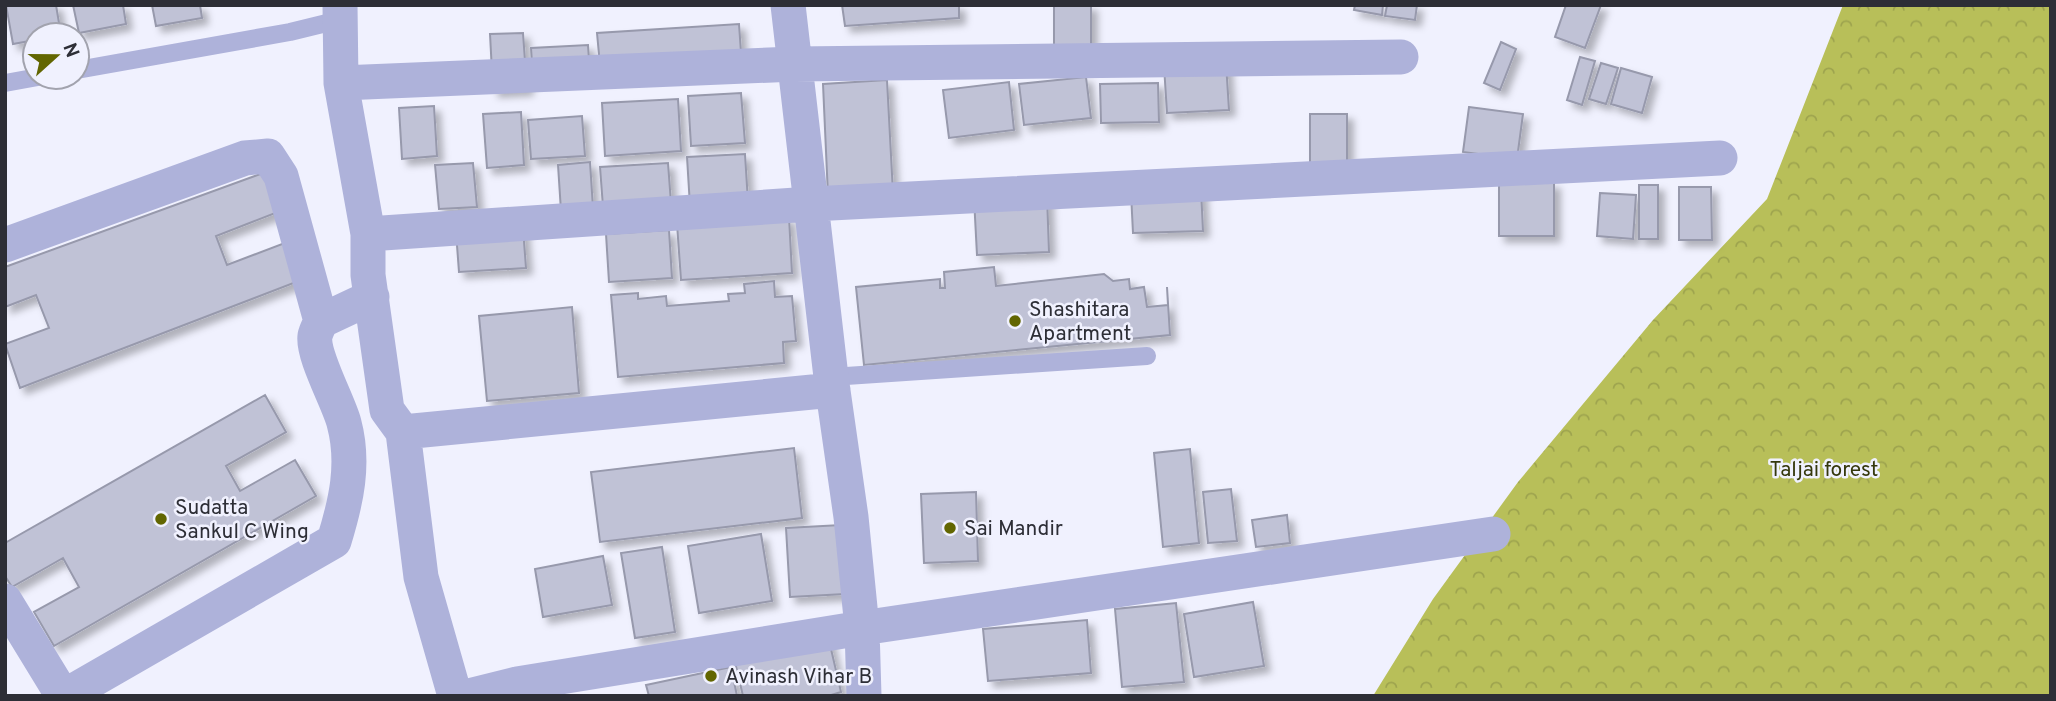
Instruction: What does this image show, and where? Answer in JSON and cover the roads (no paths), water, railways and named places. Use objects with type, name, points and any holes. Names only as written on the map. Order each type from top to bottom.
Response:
[{"type":"street","points":[[788,5],[832,384],[852,517],[862,628],[864,696]]},
{"type":"street","points":[[340,13],[341,83],[393,232],[368,275],[387,410],[417,430],[832,384]]},
{"type":"street","points":[[341,83],[795,64],[1401,57]]},
{"type":"street","points":[[5,245],[245,158],[268,156],[281,176],[321,321],[314,338],[325,376],[344,423],[349,465],[346,502],[334,541],[64,696],[5,601]]},
{"type":"street","points":[[393,232],[811,204],[1720,158]]},
{"type":"street","points":[[321,321],[372,297]]},
{"type":"street","points":[[417,430],[421,577],[482,692],[862,628],[1493,534]]},
{"type":"lane","points":[[91,67],[289,32],[340,13]]},
{"type":"lane","points":[[832,384],[1147,356]]},
{"type":"place","name":"Shashitara Apartment","points":[[1015,321]]},
{"type":"place","name":"Sudatta Sankul C Wing","points":[[161,519]]},
{"type":"place","name":"Sai Mandir","points":[[950,528]]},
{"type":"place","name":"Avinash Vihar B","points":[[711,676]]},
{"type":"park label","name":"Taljai forest","points":[[1824,469]]}]
